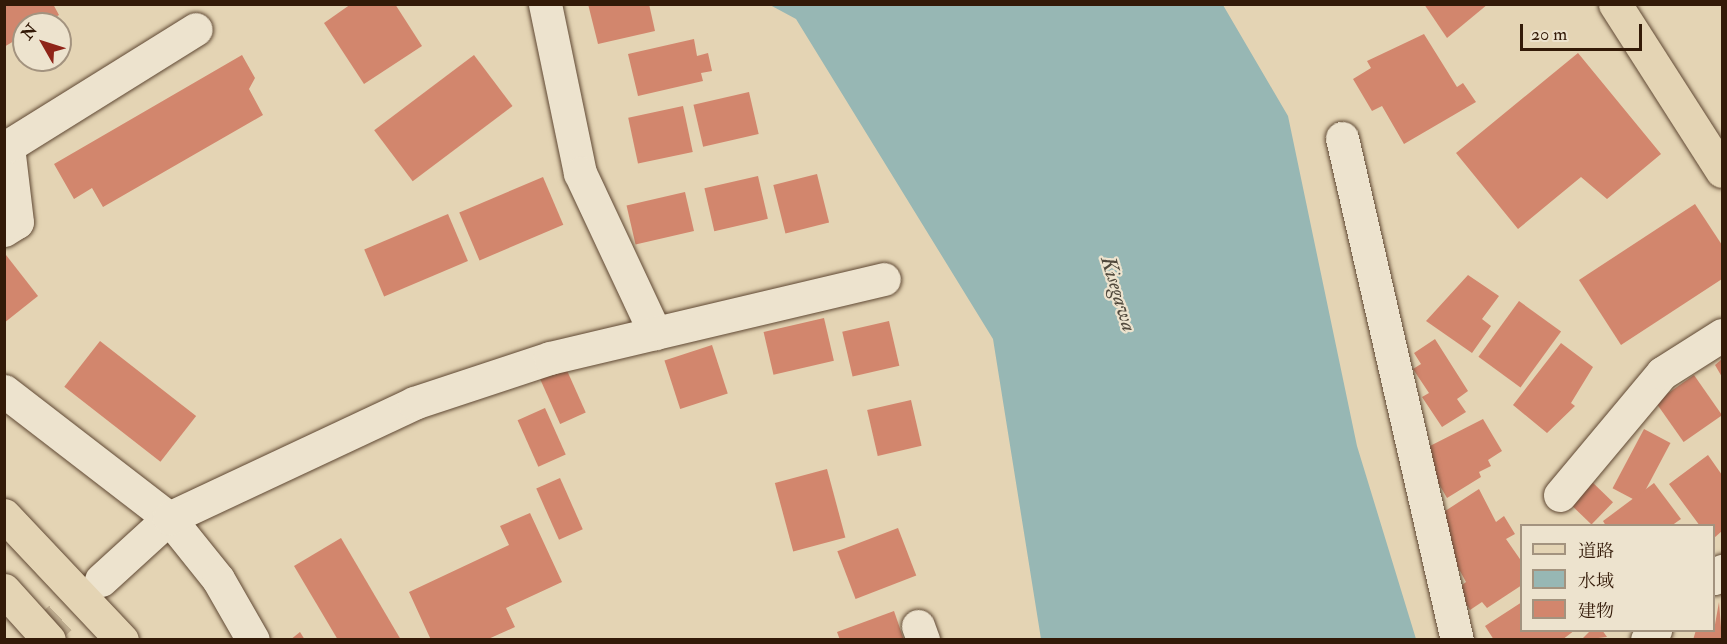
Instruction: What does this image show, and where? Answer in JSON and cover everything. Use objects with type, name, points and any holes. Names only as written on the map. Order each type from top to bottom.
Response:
[{"type":"main road","points":[[1615,4],[1722,171]]},
{"type":"main road","points":[[4,515],[122,639]]},
{"type":"main road","points":[[4,590],[49,639]]},
{"type":"street","points":[[545,4],[580,172],[655,333]]},
{"type":"street","points":[[4,230],[17,222],[8,146],[196,29]]},
{"type":"street","points":[[1342,138],[1457,639]]},
{"type":"street","points":[[101,580],[169,518],[414,403],[550,358],[884,279]]},
{"type":"street","points":[[1560,495],[1662,374],[1722,335]]},
{"type":"street","points":[[4,391],[169,518],[218,579],[253,639]]},
{"type":"water","name":"Kisegawa","points":[[770,5],[1223,5],[1288,116],[1357,446],[1416,639],[1041,639],[993,339],[796,19]]},
{"type":"building","points":[[4,4],[53,4],[57,12],[12,12],[12,42],[4,47]]},
{"type":"building","points":[[351,4],[395,4],[422,46],[364,84],[324,23]]},
{"type":"building","points":[[588,4],[649,4],[655,31],[598,44]]},
{"type":"building","points":[[1424,4],[1488,4],[1447,38]]},
{"type":"building","points":[[1424,34],[1457,87],[1463,83],[1476,102],[1404,144],[1382,106],[1372,111],[1353,79],[1371,68],[1367,61]]},
{"type":"building","points":[[694,39],[697,56],[708,53],[712,71],[701,73],[703,81],[638,96],[628,54]]},
{"type":"building","points":[[1578,53],[1661,154],[1607,199],[1581,177],[1518,229],[1456,153]]},
{"type":"building","points":[[242,55],[255,78],[249,89],[263,115],[103,207],[92,188],[74,199],[54,164]]},
{"type":"building","points":[[474,55],[513,106],[413,181],[374,130]]},
{"type":"building","points":[[749,92],[759,134],[703,147],[693,105]]},
{"type":"building","points":[[683,106],[693,152],[638,164],[628,118]]},
{"type":"building","points":[[817,174],[829,223],[785,233],[773,185]]},
{"type":"building","points":[[758,176],[768,219],[714,231],[704,188]]},
{"type":"building","points":[[543,177],[563,225],[480,260],[459,213]]},
{"type":"building","points":[[685,192],[694,231],[636,244],[627,205]]},
{"type":"building","points":[[1695,204],[1722,245],[1722,279],[1621,345],[1579,280]]},
{"type":"building","points":[[448,214],[468,261],[384,297],[364,250]]},
{"type":"building","points":[[6,255],[38,296],[4,323],[4,256]]},
{"type":"building","points":[[1468,275],[1499,296],[1482,319],[1491,326],[1472,353],[1426,321]]},
{"type":"building","points":[[1519,301],[1561,332],[1521,387],[1478,357]]},
{"type":"building","points":[[824,318],[834,361],[773,375],[764,332]]},
{"type":"building","points":[[889,321],[899,366],[853,377],[842,332]]},
{"type":"building","points":[[1435,339],[1468,391],[1457,399],[1466,412],[1442,427],[1422,397],[1429,393],[1413,369],[1421,364],[1414,353]]},
{"type":"building","points":[[100,341],[196,416],[160,462],[64,387]]},
{"type":"building","points":[[1561,343],[1593,367],[1571,403],[1575,406],[1547,433],[1513,405]]},
{"type":"building","points":[[712,345],[728,394],[680,409],[664,360]]},
{"type":"building","points":[[1722,359],[1722,377],[1715,365]]},
{"type":"building","points":[[565,366],[586,413],[560,424],[539,377]]},
{"type":"building","points":[[1694,375],[1722,415],[1684,442],[1655,402]]},
{"type":"building","points":[[911,400],[922,446],[878,456],[867,410]]},
{"type":"building","points":[[545,408],[566,455],[538,467],[518,420]]},
{"type":"building","points":[[1483,419],[1502,451],[1488,460],[1491,466],[1479,472],[1481,477],[1447,498],[1424,458],[1426,448]]},
{"type":"building","points":[[1644,429],[1670,443],[1639,502],[1613,488]]},
{"type":"building","points":[[1708,455],[1722,475],[1722,531],[1715,537],[1715,524],[1699,524],[1669,484]]},
{"type":"building","points":[[827,469],[845,538],[793,552],[775,483]]},
{"type":"building","points":[[560,478],[583,529],[559,540],[536,489]]},
{"type":"building","points":[[1590,480],[1613,502],[1591,524],[1568,502]]},
{"type":"building","points":[[1654,483],[1681,519],[1674,524],[1605,524],[1603,521]]},
{"type":"building","points":[[1479,489],[1496,522],[1504,516],[1515,534],[1506,539],[1520,559],[1520,586],[1487,608],[1482,602],[1470,610],[1457,589],[1466,582],[1442,538],[1450,533],[1439,515]]},
{"type":"building","points":[[530,513],[562,582],[506,608],[515,627],[486,640],[431,640],[409,592],[509,545],[500,526]]},
{"type":"building","points":[[898,528],[916,576],[856,599],[837,551]]},
{"type":"building","points":[[341,538],[401,640],[338,640],[294,566]]},
{"type":"building","points":[[1719,602],[1722,640],[1693,640],[1695,632],[1715,632]]},
{"type":"building","points":[[1520,603],[1520,632],[1572,632],[1562,640],[1494,640],[1485,626]]},
{"type":"building","points":[[894,611],[904,640],[840,640],[837,632]]},
{"type":"building","points":[[300,632],[305,640],[290,640]]},
{"type":"building","points":[[1589,632],[1603,632],[1607,637],[1581,640]]},
{"type":"tunnel","points":[[36,640],[101,580]]}]
